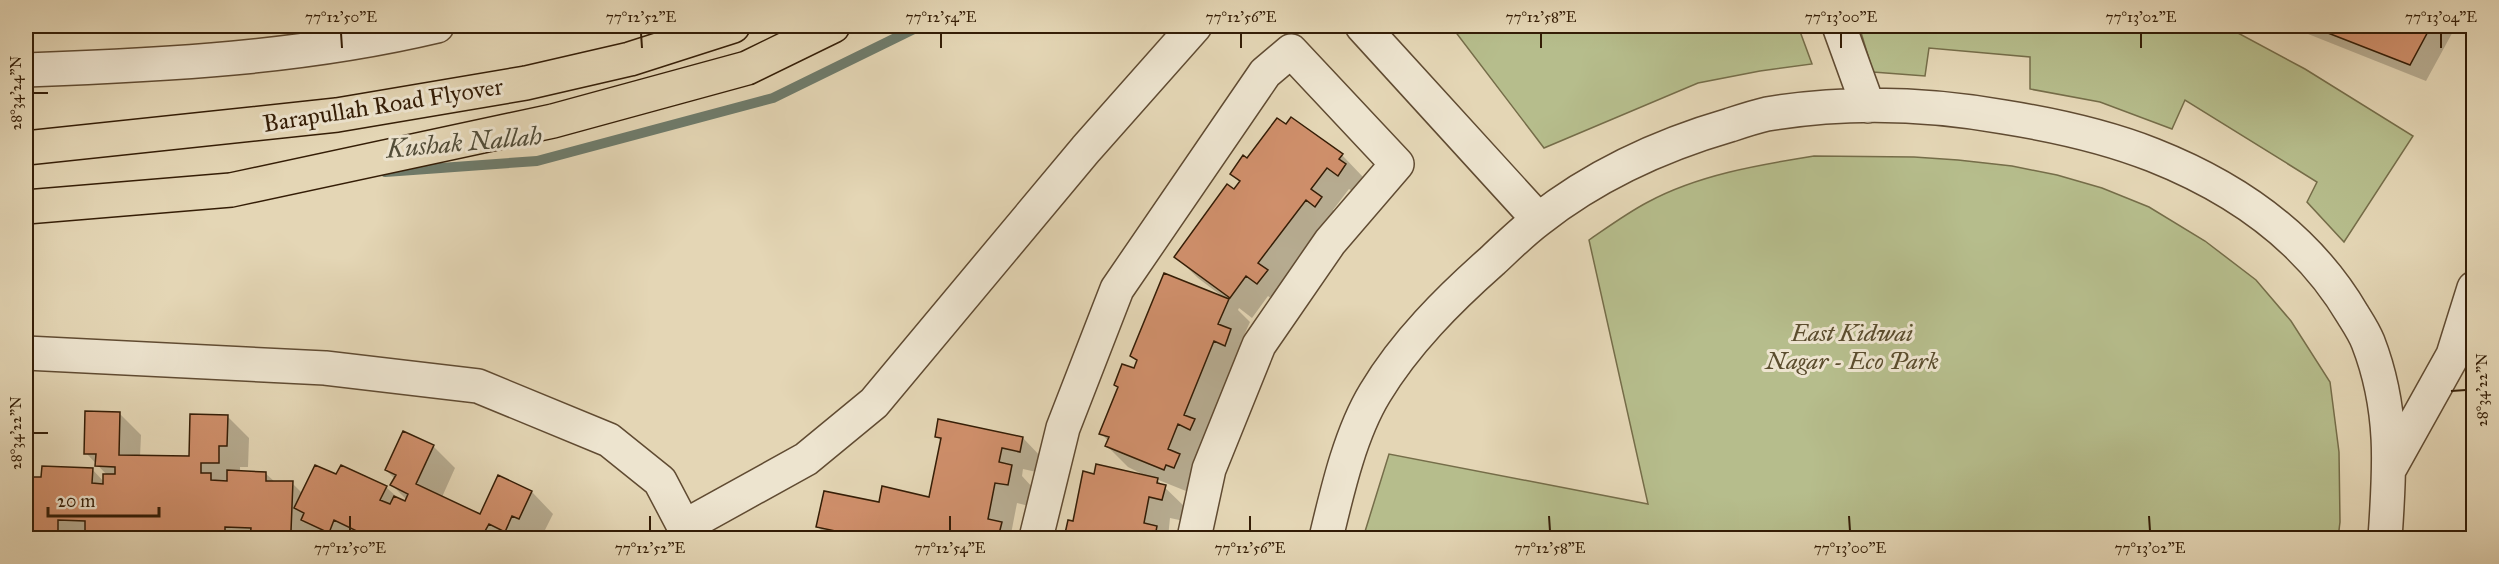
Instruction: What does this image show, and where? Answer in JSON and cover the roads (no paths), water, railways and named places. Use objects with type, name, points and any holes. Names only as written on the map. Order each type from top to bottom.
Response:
[{"type":"highway","name":"Barapullah Road Flyover","points":[[26,148],[337,115],[526,83],[630,58],[733,26]]},
{"type":"highway","name":"Barapullah Road Flyover","points":[[26,207],[231,190],[553,121],[747,68],[833,26]]},
{"type":"street","points":[[26,70],[156,65],[251,57],[337,35],[437,26]]},
{"type":"street","points":[[26,353],[325,368],[478,387],[609,440],[660,481],[688,532],[806,459],[874,404],[1086,149],[1195,26]]},
{"type":"street","points":[[1362,26],[1538,219]]},
{"type":"street","points":[[1839,26],[1868,106]]},
{"type":"street","points":[[1036,538],[1063,428],[1117,289],[1265,72],[1291,51],[1397,164],[1330,242],[1259,345],[1209,469],[1194,538]]},
{"type":"street","points":[[1326,538],[1346,459],[1374,395],[1414,339],[1462,287],[1538,219],[1592,184],[1642,156],[1701,133],[1765,115],[1868,106],[1954,108],[2071,130],[2123,144],[2176,164],[2221,187],[2265,215],[2309,254],[2342,295],[2367,338],[2385,393],[2390,468],[2385,538]]},
{"type":"street","points":[[2390,468],[2454,355],[2474,288]]},
{"type":"waterway","name":"Kushak Nallah","points":[[385,172],[537,161],[773,98],[920,26]]},
{"type":"park label","name":"East Kidwai Nagar - Eco Park","points":[[1852,347]]}]
